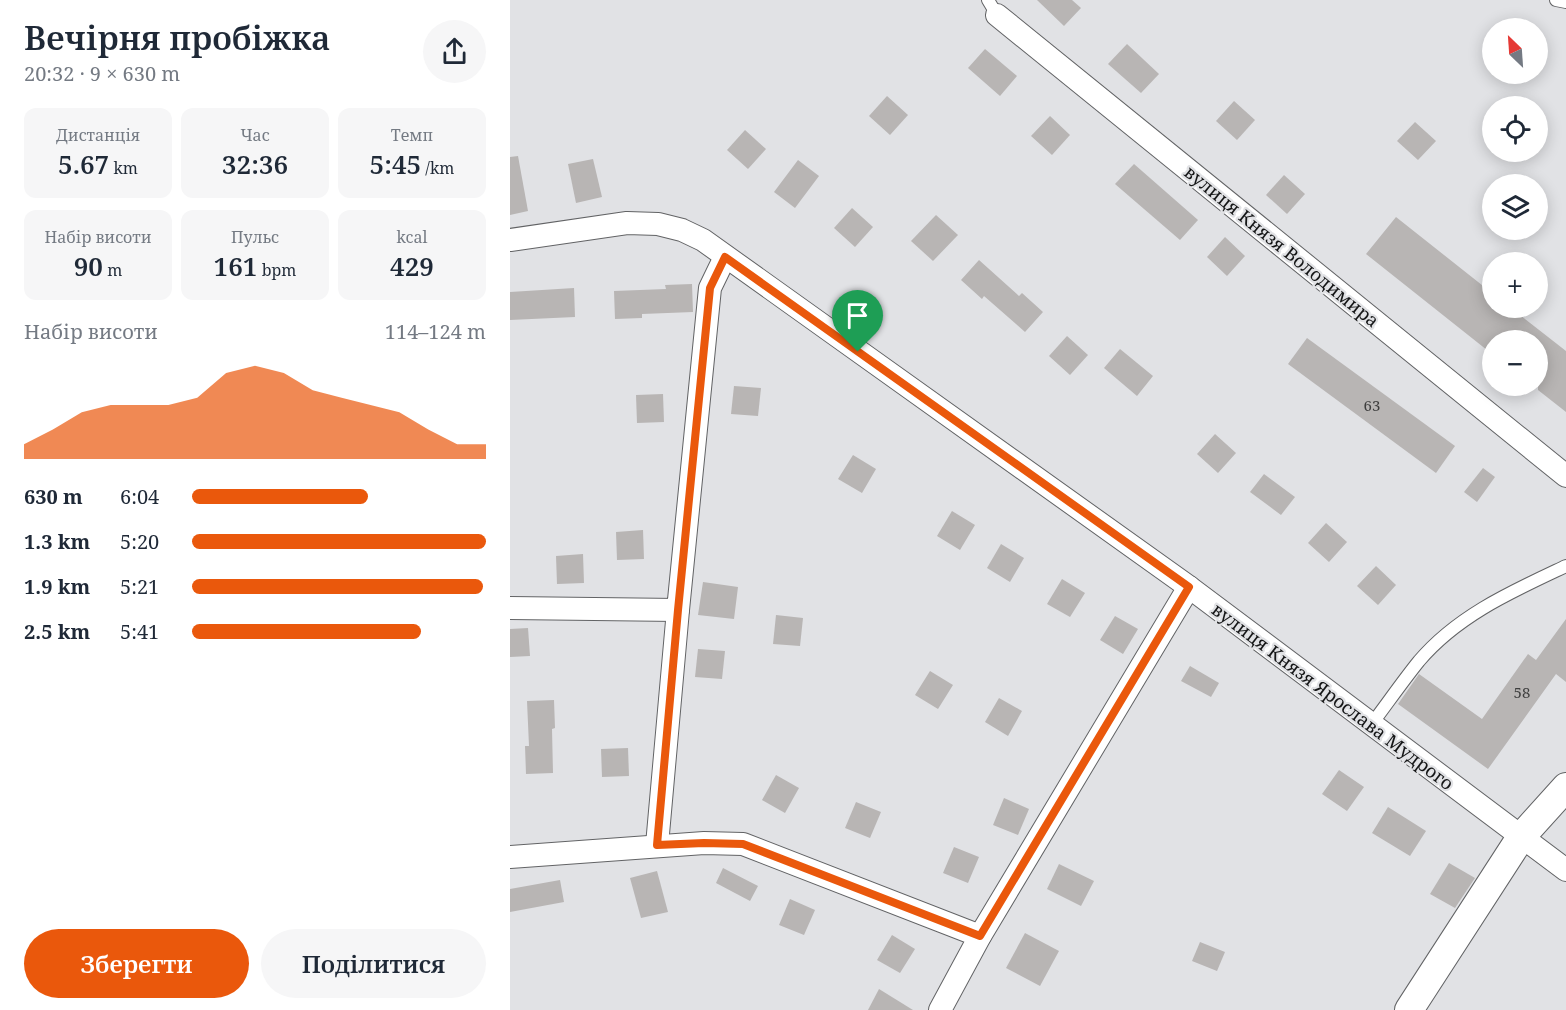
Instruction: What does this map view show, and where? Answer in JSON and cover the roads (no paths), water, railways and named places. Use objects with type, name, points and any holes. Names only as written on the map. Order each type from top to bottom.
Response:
[{"type":"street","name":"вулиця Князя Володимира","points":[[993,8],[1566,476]]},
{"type":"street","name":"вулиця Князя Ярослава Мудрого","points":[[510,240],[627,223],[658,224],[682,230],[703,240],[1189,587],[1566,870]]},
{"type":"street","points":[[657,845],[710,288],[725,257]]},
{"type":"street","points":[[940,1010],[980,936],[1189,587]]},
{"type":"street","points":[[510,608],[678,610]]},
{"type":"street","points":[[1409,1010],[1521,837],[1566,787]]},
{"type":"street","points":[[510,857],[657,845],[743,844],[980,936]]},
{"type":"lane","points":[[1556,0],[1566,2]]},
{"type":"lane","points":[[1371,725],[1420,660],[1473,613],[1500,597],[1566,566]]}]
